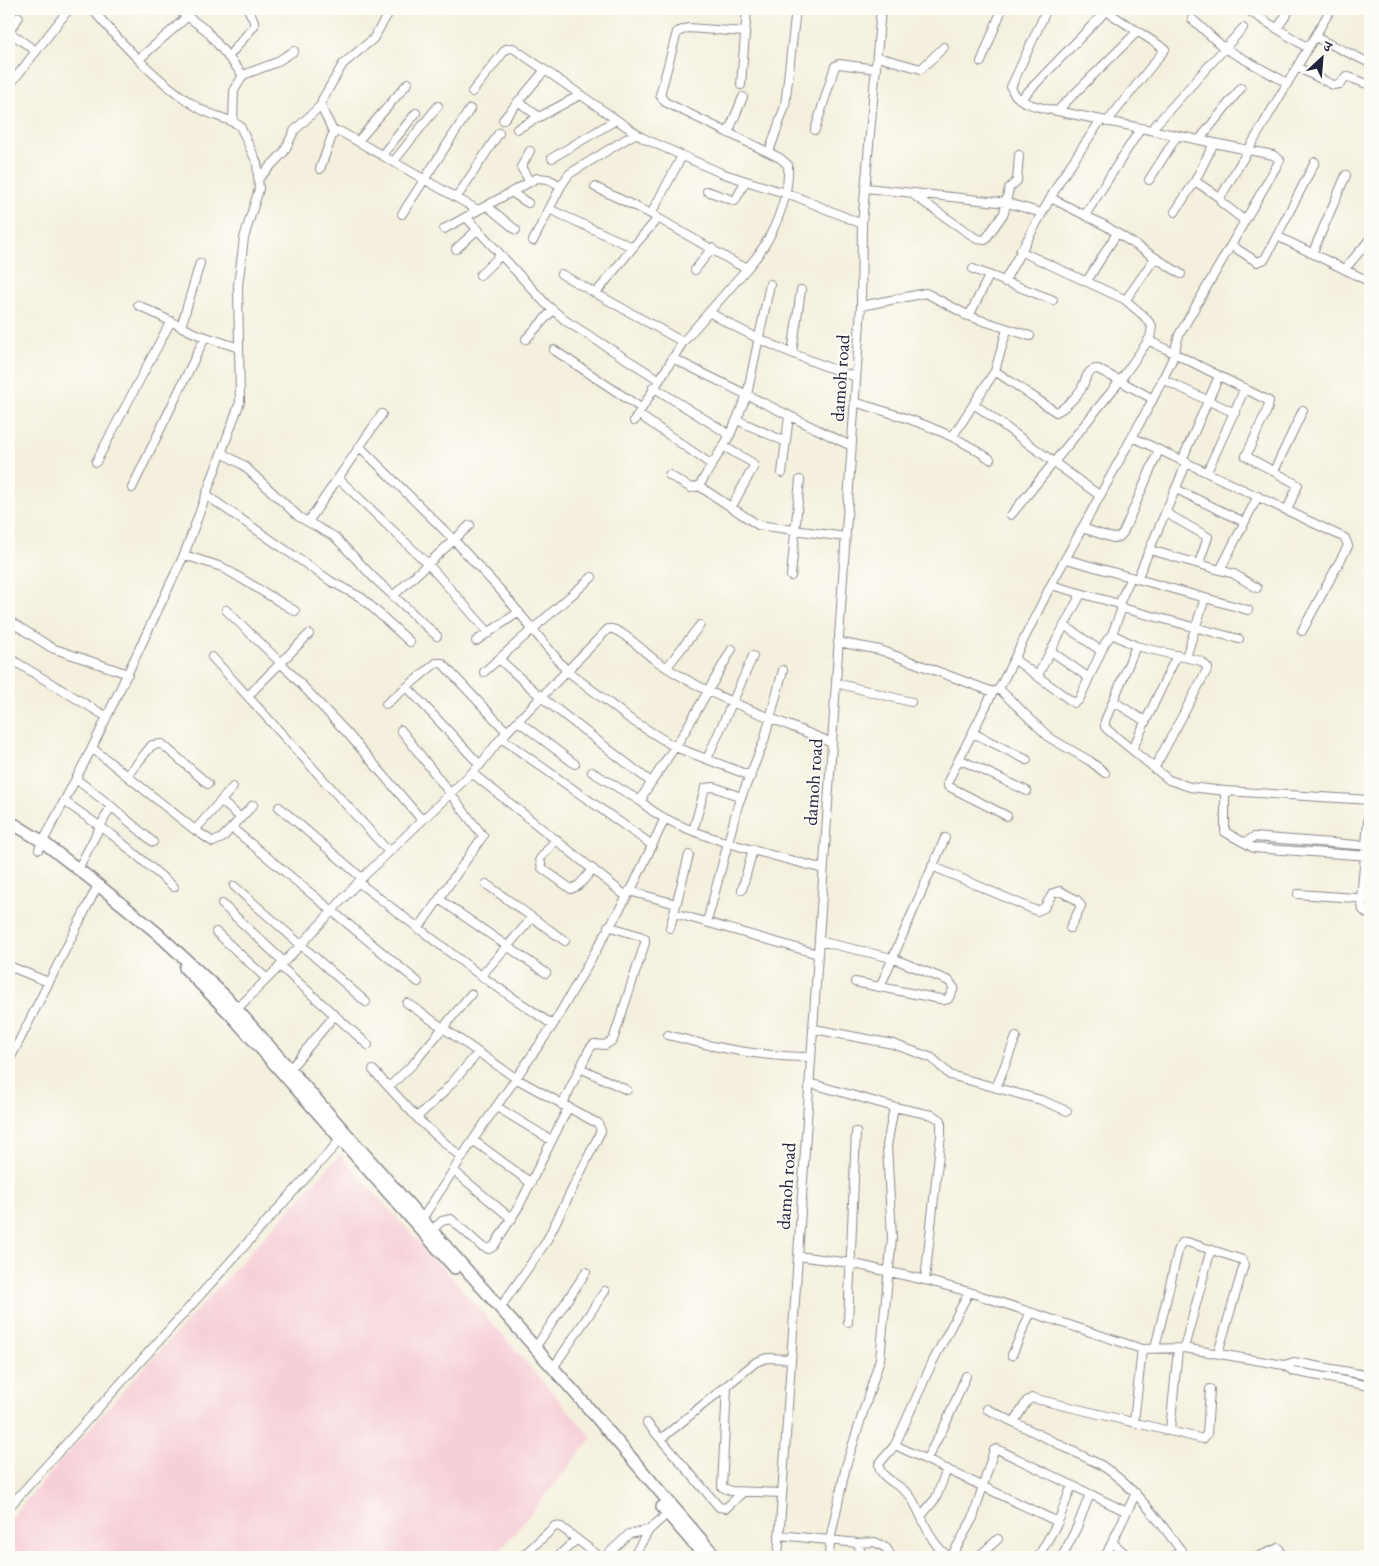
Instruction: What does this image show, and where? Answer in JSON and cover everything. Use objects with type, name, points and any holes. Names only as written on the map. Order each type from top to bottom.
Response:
[{"type":"main road","points":[[9,821],[95,891],[212,994],[567,1395],[705,1557]]},
{"type":"main road","points":[[9,830],[41,846],[78,869],[156,932],[206,977],[432,1230],[716,1557]]},
{"type":"street","points":[[9,86],[69,9]]},
{"type":"street","points":[[41,846],[92,748],[184,555],[240,402],[238,286],[244,238],[259,189],[257,163],[244,132],[233,121],[198,108],[168,86],[116,37],[93,9]]},
{"type":"street","points":[[177,9],[206,30],[243,75]]},
{"type":"street","points":[[228,57],[254,26],[254,21],[248,9]]},
{"type":"street","points":[[259,178],[284,152],[294,131],[320,105],[343,64],[373,39],[391,9]]},
{"type":"street","points":[[740,86],[747,9]]},
{"type":"street","points":[[769,152],[785,106],[796,9]]},
{"type":"street","name":"damoh road","points":[[778,1557],[861,306],[862,224],[881,9]]},
{"type":"street","points":[[981,62],[1002,9]]},
{"type":"street","points":[[1007,816],[951,789],[948,781],[972,733],[1014,660],[1099,495],[1153,399],[1174,354],[1179,335],[1246,222],[1280,160],[1272,155],[1031,106],[1012,92],[1011,87],[1046,9]]},
{"type":"street","points":[[1277,28],[1290,9]]},
{"type":"street","points":[[1220,198],[1332,9]]},
{"type":"street","points":[[1004,282],[1051,198],[1104,121],[1164,52],[1163,46],[1104,10],[1021,98]]},
{"type":"street","points":[[1250,10],[1308,48]]},
{"type":"street","points":[[19,17],[9,32],[36,51]]},
{"type":"street","points":[[139,58],[187,17]]},
{"type":"street","points":[[1192,18],[1224,48],[1287,83]]},
{"type":"street","points":[[638,414],[682,342],[750,265],[768,239],[787,194],[788,165],[786,161],[665,102],[660,95],[677,32],[688,28],[746,32]]},
{"type":"street","points":[[1151,130],[1242,28]]},
{"type":"street","points":[[1057,111],[1138,31]]},
{"type":"street","points":[[1315,37],[1370,63]]},
{"type":"street","points":[[878,57],[921,70],[944,47]]},
{"type":"street","points":[[472,92],[508,48],[513,48],[636,133],[682,156],[745,182],[787,194],[862,224]]},
{"type":"street","points":[[233,121],[234,91],[243,75],[275,64],[294,51]]},
{"type":"street","points":[[815,130],[835,66],[839,64],[876,70]]},
{"type":"street","points":[[1297,67],[1333,86],[1340,84],[1346,76],[1370,85]]},
{"type":"street","points":[[503,120],[544,70]]},
{"type":"street","points":[[358,141],[408,83]]},
{"type":"street","points":[[1199,140],[1241,88]]},
{"type":"street","points":[[517,129],[580,95]]},
{"type":"street","points":[[728,133],[743,97]]},
{"type":"street","points":[[518,101],[539,117]]},
{"type":"street","points":[[320,105],[334,133],[320,169]]},
{"type":"street","points":[[394,161],[438,106]]},
{"type":"street","points":[[402,214],[470,109]]},
{"type":"street","points":[[382,155],[416,113]]},
{"type":"street","points":[[552,158],[616,120]]},
{"type":"street","points":[[1085,215],[1141,128]]},
{"type":"street","points":[[334,133],[341,132],[358,141],[478,210]]},
{"type":"street","points":[[456,197],[499,133]]},
{"type":"street","points":[[533,241],[560,186],[573,171],[636,133]]},
{"type":"street","points":[[1149,180],[1178,136]]},
{"type":"street","points":[[1175,212],[1195,181],[1214,143]]},
{"type":"street","points":[[530,151],[521,168],[530,182]]},
{"type":"street","points":[[912,194],[981,241],[985,240],[1004,213],[1008,203],[1009,188],[1016,181],[1019,155]]},
{"type":"street","points":[[596,293],[634,246],[654,216],[682,156]]},
{"type":"street","points":[[1231,246],[1257,262],[1262,262],[1315,162]]},
{"type":"street","points":[[1313,252],[1346,175]]},
{"type":"street","points":[[444,229],[530,182],[543,178],[560,186]]},
{"type":"street","points":[[1195,181],[1220,198],[1221,202],[1246,222]]},
{"type":"street","points":[[707,191],[735,201],[745,182]]},
{"type":"street","points":[[595,187],[654,216],[743,266],[750,265]]},
{"type":"street","points":[[866,188],[1008,203],[1042,213]]},
{"type":"street","points":[[511,192],[528,203]]},
{"type":"street","points":[[1051,198],[1117,233],[1180,274]]},
{"type":"street","points":[[487,206],[516,230]]},
{"type":"street","points":[[549,209],[627,246],[634,246]]},
{"type":"street","points":[[466,217],[553,310],[609,349],[658,379]]},
{"type":"street","points":[[456,249],[478,229]]},
{"type":"street","points":[[1087,281],[1117,233]]},
{"type":"street","points":[[1277,236],[1313,252],[1370,282]]},
{"type":"street","points":[[1345,269],[1370,239]]},
{"type":"street","points":[[695,270],[712,248]]},
{"type":"street","points":[[1011,514],[1120,381],[1148,340],[1152,326],[1144,315],[1124,299],[1020,252]]},
{"type":"street","points":[[480,275],[501,255]]},
{"type":"street","points":[[1124,299],[1127,298],[1155,258]]},
{"type":"street","points":[[181,327],[200,263]]},
{"type":"street","points":[[973,269],[1053,300]]},
{"type":"street","points":[[561,274],[682,342]]},
{"type":"street","points":[[969,316],[989,276]]},
{"type":"street","points":[[669,475],[691,488],[699,486],[730,435],[747,395],[770,284]]},
{"type":"street","points":[[792,353],[801,290]]},
{"type":"street","points":[[861,306],[926,293],[969,316]]},
{"type":"street","points":[[138,304],[181,327],[239,348]]},
{"type":"street","points":[[526,339],[553,310]]},
{"type":"street","points":[[951,310],[1030,336]]},
{"type":"street","points":[[709,312],[759,339],[856,377]]},
{"type":"street","points":[[96,462],[171,322]]},
{"type":"street","points":[[953,436],[995,371],[1007,329]]},
{"type":"street","points":[[132,488],[205,337]]},
{"type":"street","points":[[1148,340],[1266,398],[1269,404],[1246,456],[1298,485],[1287,510]]},
{"type":"street","points":[[554,350],[638,414],[712,464]]},
{"type":"street","points":[[672,358],[851,446]]},
{"type":"street","points":[[995,371],[1056,412],[1076,396],[1089,372],[1093,369],[1098,369],[1153,399]]},
{"type":"street","points":[[1014,660],[1038,675],[1074,703],[1079,700],[1107,638],[1112,634],[1121,606],[1150,550],[1166,513],[1219,376]]},
{"type":"street","points":[[1162,379],[1235,413]]},
{"type":"street","points":[[653,387],[730,435]]},
{"type":"street","points":[[1208,472],[1245,388]]},
{"type":"street","points":[[854,402],[902,416],[953,436],[964,441],[990,459]]},
{"type":"street","points":[[974,404],[1099,495]]},
{"type":"street","points":[[1274,471],[1303,410]]},
{"type":"street","points":[[308,522],[382,414]]},
{"type":"street","points":[[782,474],[789,416]]},
{"type":"street","points":[[737,420],[786,442]]},
{"type":"street","points":[[1132,438],[1185,461],[1345,538],[1348,546],[1302,631]]},
{"type":"street","points":[[723,446],[751,462],[754,466],[731,508]]},
{"type":"street","points":[[360,447],[454,540],[519,612],[566,670],[630,719],[675,747],[751,776]]},
{"type":"street","points":[[1082,528],[1113,538],[1119,537],[1159,450]]},
{"type":"street","points":[[222,453],[243,465],[280,501],[308,522],[335,537],[393,596],[437,636]]},
{"type":"street","points":[[338,478],[428,564],[489,633]]},
{"type":"street","points":[[790,576],[800,480]]},
{"type":"street","points":[[699,486],[758,525],[845,538]]},
{"type":"street","points":[[1176,489],[1244,522]]},
{"type":"street","points":[[206,496],[332,582],[362,598],[410,642]]},
{"type":"street","points":[[1220,570],[1258,496]]},
{"type":"street","points":[[1166,513],[1208,537],[1199,563]]},
{"type":"street","points":[[393,596],[470,526]]},
{"type":"street","points":[[1150,550],[1234,574],[1256,588]]},
{"type":"street","points":[[184,555],[222,567],[295,611]]},
{"type":"street","points":[[1066,559],[1248,610]]},
{"type":"street","points":[[484,672],[592,577]]},
{"type":"street","points":[[1051,585],[1239,639]]},
{"type":"street","points":[[1038,675],[1081,594]]},
{"type":"street","points":[[1186,657],[1204,598]]},
{"type":"street","points":[[226,610],[280,662],[349,735],[422,820]]},
{"type":"street","points":[[476,641],[519,612]]},
{"type":"street","points":[[11,622],[52,648],[128,674]]},
{"type":"street","points":[[667,667],[700,625]]},
{"type":"street","points":[[1064,625],[1102,651]]},
{"type":"street","points":[[237,1010],[266,978],[301,945],[360,880],[480,765],[501,738],[608,629],[612,628],[667,667],[709,691],[832,743]]},
{"type":"street","points":[[248,696],[309,634]]},
{"type":"street","points":[[1112,634],[1136,646],[1186,657],[1205,664],[1207,672],[1154,769]]},
{"type":"street","points":[[838,642],[880,650],[996,691],[1050,738],[1090,761],[1105,773]]},
{"type":"street","points":[[1136,646],[1113,701],[1105,727],[1169,780],[1190,787],[1370,800],[1368,846],[1361,899],[1363,910],[1370,916]]},
{"type":"street","points":[[642,802],[641,798],[709,691],[732,648]]},
{"type":"street","points":[[1051,651],[1089,678]]},
{"type":"street","points":[[1132,750],[1177,655]]},
{"type":"street","points":[[708,759],[753,656]]},
{"type":"street","points":[[212,657],[389,852]]},
{"type":"street","points":[[9,658],[107,717]]},
{"type":"street","points":[[499,658],[541,697],[651,782]]},
{"type":"street","points":[[386,704],[436,663],[442,663],[507,732]]},
{"type":"street","points":[[707,922],[727,842],[741,797],[751,776],[771,717],[783,670]]},
{"type":"street","points":[[836,683],[911,702]]},
{"type":"street","points":[[407,687],[480,765]]},
{"type":"street","points":[[1113,701],[1145,721]]},
{"type":"street","points":[[518,721],[575,764]]},
{"type":"street","points":[[401,730],[483,836],[418,929]]},
{"type":"street","points":[[972,733],[1027,760]]},
{"type":"street","points":[[501,738],[652,845]]},
{"type":"street","points":[[127,776],[152,745],[156,743],[162,744],[208,784]]},
{"type":"street","points":[[92,748],[194,830],[213,842],[222,838],[253,805]]},
{"type":"street","points":[[959,759],[1027,791]]},
{"type":"street","points":[[592,772],[665,818],[693,831],[823,868]]},
{"type":"street","points":[[472,773],[593,869],[628,893],[676,904]]},
{"type":"street","points":[[76,779],[153,842]]},
{"type":"street","points":[[194,830],[233,787]]},
{"type":"street","points":[[693,831],[705,788],[714,787],[741,797]]},
{"type":"street","points":[[1225,791],[1225,832],[1254,848],[1367,856]]},
{"type":"street","points":[[221,801],[241,818]]},
{"type":"street","points":[[64,802],[101,826],[174,887]]},
{"type":"street","points":[[78,869],[111,806]]},
{"type":"street","points":[[279,807],[418,929],[481,976],[553,1025]]},
{"type":"street","points":[[422,1219],[473,1140],[553,1025],[628,893],[665,818]]},
{"type":"street","points":[[232,828],[418,982]]},
{"type":"street","points":[[1245,842],[1254,837],[1368,846]]},
{"type":"street","points":[[880,987],[945,838]]},
{"type":"street","points":[[556,839],[540,859],[542,868],[571,889],[579,885],[593,869]]},
{"type":"street","points":[[742,890],[753,849]]},
{"type":"street","points":[[670,928],[689,854]]},
{"type":"street","points":[[932,866],[1037,910],[1044,908],[1053,893],[1060,891],[1077,900],[1081,906],[1070,928]]},
{"type":"street","points":[[486,884],[565,941]]},
{"type":"street","points":[[234,886],[366,1002]]},
{"type":"street","points":[[9,1061],[95,891]]},
{"type":"street","points":[[1298,894],[1370,899]]},
{"type":"street","points":[[439,898],[546,974]]},
{"type":"street","points":[[222,904],[334,1016],[368,1045]]},
{"type":"street","points":[[674,913],[818,954]]},
{"type":"street","points":[[481,976],[532,918]]},
{"type":"street","points":[[432,1230],[442,1221],[451,1219],[481,1246],[490,1249],[512,1219],[551,1140],[580,1068],[594,1044],[605,1044],[614,1040],[645,939],[608,926]]},
{"type":"street","points":[[216,932],[266,978]]},
{"type":"street","points":[[819,941],[892,958],[949,981],[954,988],[948,999],[940,1000],[855,982]]},
{"type":"street","points":[[9,966],[48,982]]},
{"type":"street","points":[[389,1087],[413,1064],[470,994]]},
{"type":"street","points":[[407,1003],[516,1079],[598,1124],[600,1131],[546,1242],[500,1308]]},
{"type":"street","points":[[290,1069],[334,1016]]},
{"type":"street","points":[[814,1029],[893,1044],[932,1058],[950,1075],[1042,1100],[1067,1112]]},
{"type":"street","points":[[668,1035],[728,1050],[788,1057],[811,1057]]},
{"type":"street","points":[[996,1088],[1016,1037]]},
{"type":"street","points":[[417,1117],[443,1093],[478,1053]]},
{"type":"street","points":[[580,1068],[627,1090]]},
{"type":"street","points":[[373,1070],[417,1117],[462,1158]]},
{"type":"street","points":[[809,1083],[894,1108],[938,1116],[942,1124],[925,1280]]},
{"type":"street","points":[[497,1107],[551,1140]]},
{"type":"street","points":[[830,1557],[830,1540],[846,1466],[880,1359],[892,1238],[887,1146],[894,1108]]},
{"type":"street","points":[[848,1322],[856,1132]]},
{"type":"street","points":[[9,1507],[341,1139]]},
{"type":"street","points":[[473,1140],[531,1183]]},
{"type":"street","points":[[454,1170],[512,1219]]},
{"type":"street","points":[[1155,1348],[1179,1246],[1187,1242],[1239,1257],[1243,1260],[1244,1265],[1218,1353]]},
{"type":"street","points":[[1170,1430],[1181,1349],[1211,1249]]},
{"type":"street","points":[[798,1256],[850,1263],[925,1280],[969,1292],[1030,1314],[1142,1349],[1181,1349],[1218,1353],[1284,1365],[1293,1370],[1370,1386]]},
{"type":"street","points":[[535,1348],[586,1272]]},
{"type":"street","points":[[552,1368],[605,1291]]},
{"type":"street","points":[[969,1292],[932,1363],[895,1445],[882,1459],[879,1469],[907,1491],[932,1540],[951,1557],[973,1518],[992,1452],[998,1449],[1125,1511]]},
{"type":"street","points":[[1012,1355],[1030,1314]]},
{"type":"street","points":[[1134,1422],[1142,1349]]},
{"type":"street","points":[[662,1438],[761,1360],[767,1358],[791,1359]]},
{"type":"street","points":[[1284,1365],[1294,1362],[1370,1376]]},
{"type":"street","points":[[926,1460],[946,1423],[966,1376]]},
{"type":"street","points":[[727,1387],[722,1486],[726,1490],[743,1492],[782,1493]]},
{"type":"street","points":[[1014,1422],[1026,1401],[1032,1398],[1200,1438],[1205,1437],[1210,1389]]},
{"type":"street","points":[[987,1409],[1102,1465],[1136,1492],[1186,1557]]},
{"type":"street","points":[[647,1423],[662,1438],[719,1507],[726,1508],[743,1492]]},
{"type":"street","points":[[895,1445],[984,1485],[1058,1522]]},
{"type":"street","points":[[921,1516],[936,1498],[946,1469]]},
{"type":"street","points":[[1038,1557],[1058,1522],[1072,1485]]},
{"type":"street","points":[[1105,1557],[1113,1543],[1125,1511],[1136,1492]]},
{"type":"street","points":[[1062,1557],[1077,1527],[1090,1494]]},
{"type":"street","points":[[633,1557],[649,1530],[668,1514]]},
{"type":"street","points":[[522,1557],[555,1526],[561,1527],[600,1557]]},
{"type":"street","points":[[605,1557],[628,1534],[649,1530]]},
{"type":"street","points":[[779,1535],[881,1544],[892,1557]]},
{"type":"street","points":[[557,1557],[577,1539]]},
{"type":"street","points":[[978,1557],[998,1539]]},
{"type":"street","points":[[858,1542],[862,1557]]},
{"type":"street","points":[[1113,1543],[1130,1557]]},
{"type":"street","points":[[1257,1557],[1279,1548],[1282,1557]]},
{"type":"street","points":[[1173,1557],[1181,1550]]},
{"type":"shaded area","points":[[340,1155],[466,1293],[592,1438],[495,1557],[9,1557],[9,1520],[129,1384]]}]
